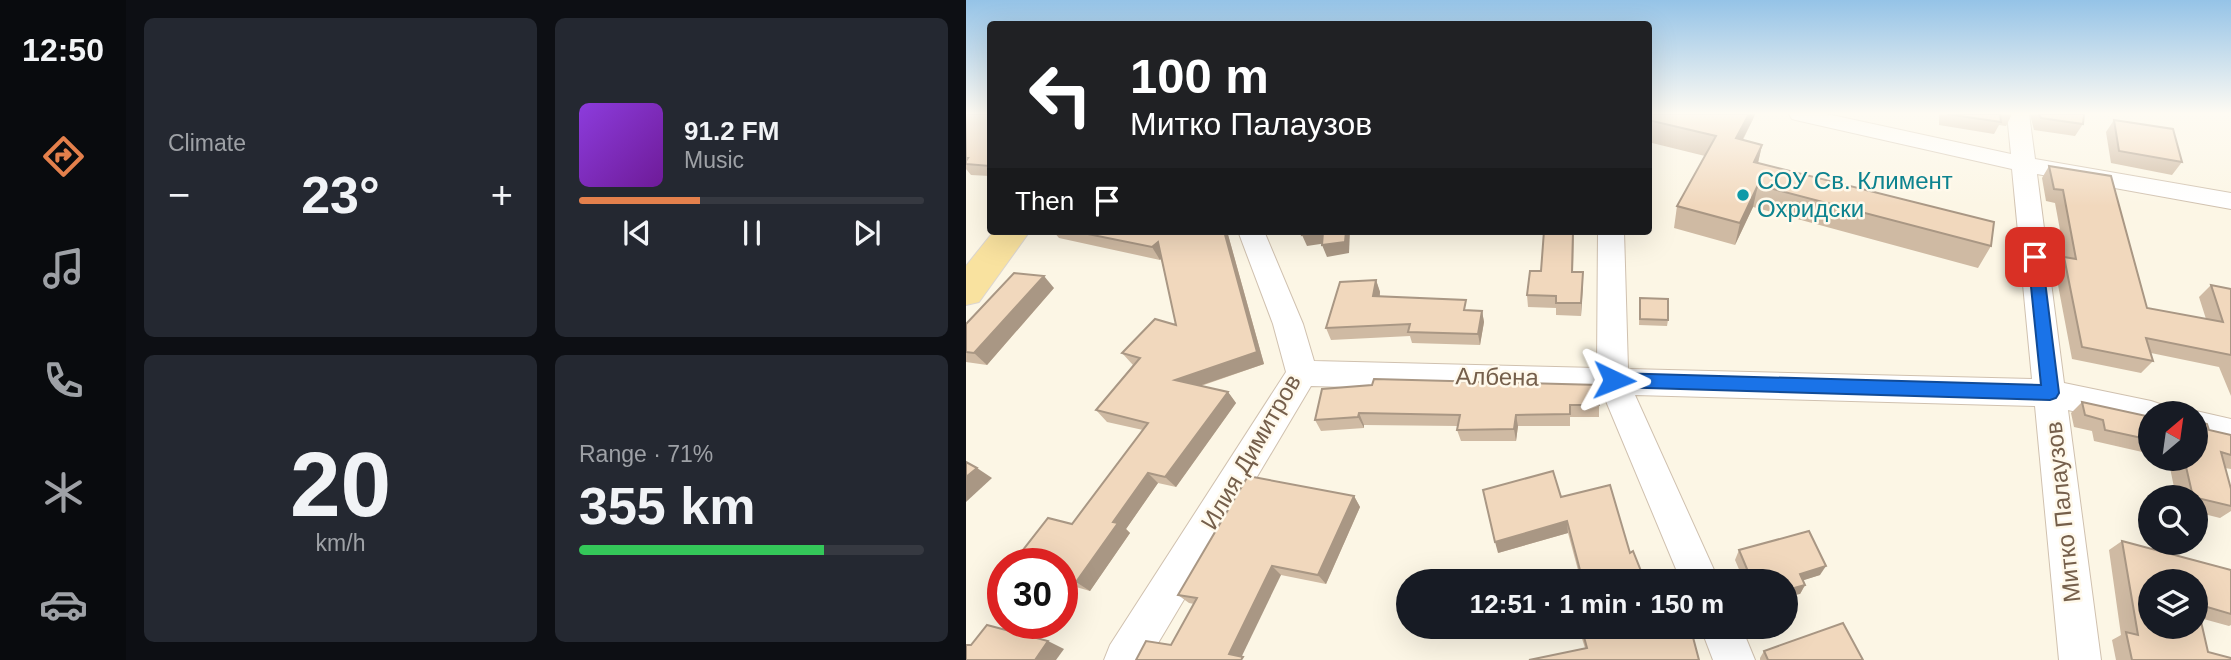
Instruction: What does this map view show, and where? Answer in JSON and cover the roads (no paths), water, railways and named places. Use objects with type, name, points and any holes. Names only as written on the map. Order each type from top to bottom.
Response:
[{"type":"main road","points":[[966,292],[1010,235]]},
{"type":"street","points":[[1936,145],[2025,165],[2231,201]]},
{"type":"street","name":"Митко Палаузов","points":[[2022,145],[2080,660]]},
{"type":"street","name":"Илия Димитров","points":[[1125,660],[1302,373],[1288,324],[1253,235]]},
{"type":"street","points":[[1611,235],[1614,380],[1695,569]]},
{"type":"street","name":"Албена","points":[[1302,373],[2050,393],[2138,412]]},
{"type":"street","points":[[2208,428],[2231,433]]},
{"type":"street","points":[[1725,639],[1734,660]]},
{"type":"place","name":"СОУ Св. Климент Охридски","points":[[1743,195]]}]
